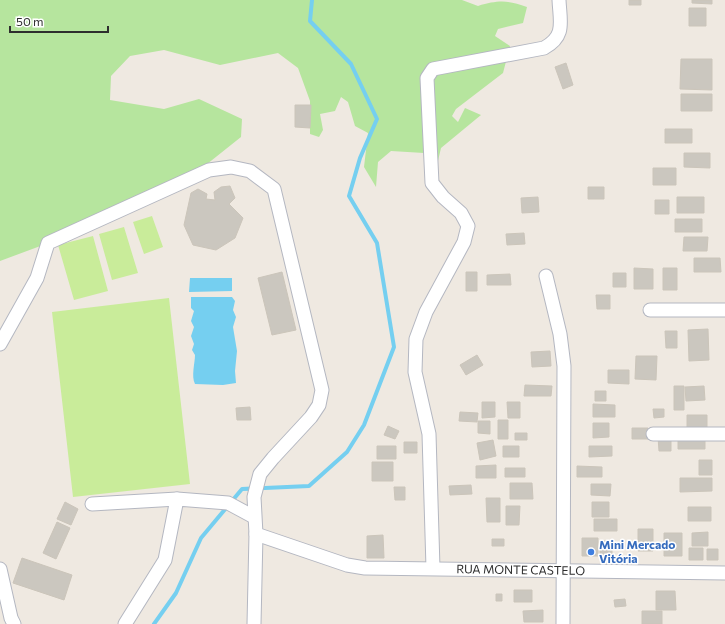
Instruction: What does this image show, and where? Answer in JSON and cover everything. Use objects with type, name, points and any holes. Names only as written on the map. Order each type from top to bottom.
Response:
[{"type":"street","points":[[433,568],[429,434],[415,372],[416,339],[426,312],[464,242],[468,226],[461,213],[443,197],[432,183],[427,78],[433,69],[544,48],[555,42],[560,30],[559,0]]},
{"type":"street","points":[[0,344],[37,278],[48,243],[209,170],[231,168],[250,170],[274,189],[322,390],[319,405],[311,417],[272,458],[260,474],[254,497],[256,534],[254,624]]},
{"type":"street","points":[[546,276],[560,334],[564,366],[562,570],[563,624]]},
{"type":"street","points":[[650,310],[725,310]]},
{"type":"street","points":[[653,434],[725,434]]},
{"type":"street","points":[[92,504],[178,499],[228,503],[254,517]]},
{"type":"street","points":[[125,624],[165,560],[178,499]]},
{"type":"street","name":"RUA MONTE CASTELO","points":[[256,534],[347,565],[365,568],[725,573]]},
{"type":"street","points":[[0,569],[11,618],[14,624]]},
{"type":"green space","points":[[0,0],[462,0],[478,6],[503,2],[514,3],[527,7],[523,23],[498,29],[495,36],[510,46],[503,73],[456,109],[452,116],[458,122],[465,108],[481,115],[441,148],[437,165],[430,169],[424,153],[391,151],[378,162],[376,187],[364,167],[368,133],[355,126],[348,102],[341,97],[335,111],[320,114],[323,130],[319,137],[310,134],[310,101],[298,68],[278,53],[220,65],[164,50],[130,56],[111,76],[110,100],[164,109],[199,99],[242,119],[241,137],[187,180],[132,212],[0,261]]},
{"type":"green space","points":[[152,216],[163,247],[144,254],[133,222]]},
{"type":"green space","points":[[124,227],[138,273],[112,280],[99,234]]},
{"type":"green space","points":[[93,236],[108,291],[74,300],[58,245]]},
{"type":"green space","points":[[169,298],[190,484],[73,497],[52,312]]},
{"type":"water","points":[[190,278],[232,278],[232,291],[189,292]]},
{"type":"water","points":[[191,297],[232,297],[235,301],[233,310],[236,317],[233,327],[237,351],[235,371],[236,383],[223,385],[195,384],[193,373],[195,355],[192,350],[194,344],[191,336],[194,327],[191,321],[194,311],[191,308]]},
{"type":"building","points":[[629,0],[641,0],[641,5],[629,5]]},
{"type":"building","points":[[692,0],[712,0],[712,4],[692,3]]},
{"type":"building","points":[[689,8],[706,8],[706,26],[689,26]]},
{"type":"building","points":[[681,59],[712,59],[712,90],[680,89]]},
{"type":"building","points":[[566,63],[573,85],[563,89],[555,67]]},
{"type":"building","points":[[681,94],[712,94],[712,111],[681,111]]},
{"type":"building","points":[[295,105],[311,105],[310,128],[295,127]]},
{"type":"building","points":[[665,129],[692,129],[692,143],[665,143]]},
{"type":"building","points":[[684,153],[710,153],[710,168],[684,167]]},
{"type":"building","points":[[653,168],[676,168],[676,185],[653,185]]},
{"type":"building","points":[[230,186],[235,198],[229,204],[243,218],[235,238],[216,250],[193,245],[184,225],[191,193],[198,189],[207,194],[206,199],[215,200],[214,192],[221,187]]},
{"type":"building","points":[[588,187],[604,187],[604,199],[588,199]]},
{"type":"building","points":[[538,197],[539,212],[522,213],[521,198]]},
{"type":"building","points":[[677,197],[704,197],[704,213],[677,213]]},
{"type":"building","points":[[655,200],[669,200],[669,214],[655,214]]},
{"type":"building","points":[[675,219],[702,219],[702,232],[675,232]]},
{"type":"building","points":[[524,233],[525,244],[507,245],[506,234]]},
{"type":"building","points":[[684,237],[708,237],[707,251],[683,251]]},
{"type":"building","points":[[694,258],[720,258],[721,272],[694,272]]},
{"type":"building","points":[[634,268],[653,269],[653,289],[634,289]]},
{"type":"building","points":[[663,268],[677,268],[677,290],[663,290]]},
{"type":"building","points":[[282,272],[296,330],[272,335],[258,278]]},
{"type":"building","points":[[466,272],[477,272],[477,291],[466,291]]},
{"type":"building","points":[[613,273],[626,273],[626,287],[613,287]]},
{"type":"building","points":[[510,274],[511,285],[487,285],[487,275]]},
{"type":"building","points":[[596,295],[610,295],[610,309],[597,309]]},
{"type":"building","points":[[708,329],[709,360],[689,361],[688,330]]},
{"type":"building","points":[[665,331],[677,331],[677,348],[666,348]]},
{"type":"building","points":[[550,351],[551,366],[532,367],[531,352]]},
{"type":"building","points":[[477,355],[483,365],[466,375],[460,365]]},
{"type":"building","points":[[636,356],[657,356],[656,380],[635,379]]},
{"type":"building","points":[[608,370],[629,370],[629,384],[608,383]]},
{"type":"building","points":[[525,385],[552,386],[551,396],[524,396]]},
{"type":"building","points":[[674,386],[684,386],[684,410],[674,410]]},
{"type":"building","points":[[704,386],[705,400],[686,401],[685,387]]},
{"type":"building","points":[[595,391],[606,391],[606,401],[595,401]]},
{"type":"building","points":[[482,402],[495,402],[495,417],[482,418]]},
{"type":"building","points":[[507,402],[520,402],[520,418],[508,418]]},
{"type":"building","points":[[593,404],[615,405],[615,417],[593,417]]},
{"type":"building","points":[[250,407],[251,420],[237,420],[236,408]]},
{"type":"building","points":[[653,409],[664,409],[664,417],[654,418]]},
{"type":"building","points":[[460,412],[478,413],[477,422],[459,421]]},
{"type":"building","points":[[687,415],[707,415],[707,427],[687,427]]},
{"type":"building","points":[[498,420],[508,420],[508,439],[498,439]]},
{"type":"building","points":[[478,421],[490,421],[490,434],[478,433]]},
{"type":"building","points":[[593,423],[609,423],[609,437],[593,438]]},
{"type":"building","points":[[388,426],[399,431],[395,439],[384,435]]},
{"type":"building","points":[[632,428],[648,428],[648,439],[632,439]]},
{"type":"building","points":[[515,433],[527,433],[527,440],[515,440]]},
{"type":"building","points":[[705,435],[705,449],[678,449],[678,436]]},
{"type":"building","points":[[658,437],[671,437],[671,451],[659,451]]},
{"type":"building","points":[[493,440],[496,456],[480,460],[477,443]]},
{"type":"building","points":[[404,442],[417,442],[417,453],[404,453]]},
{"type":"building","points":[[377,446],[396,446],[396,459],[377,459]]},
{"type":"building","points":[[503,446],[519,446],[519,457],[503,457]]},
{"type":"building","points":[[589,446],[612,446],[612,456],[589,457]]},
{"type":"building","points":[[699,460],[712,460],[712,475],[699,475]]},
{"type":"building","points":[[372,462],[393,462],[393,481],[372,481]]},
{"type":"building","points":[[496,465],[496,478],[476,478],[476,466]]},
{"type":"building","points":[[577,466],[602,467],[602,477],[577,477]]},
{"type":"building","points":[[505,468],[525,468],[525,477],[505,477]]},
{"type":"building","points":[[680,478],[712,478],[712,491],[680,492]]},
{"type":"building","points":[[510,483],[532,483],[533,499],[510,499]]},
{"type":"building","points":[[591,484],[611,484],[610,496],[591,495]]},
{"type":"building","points":[[471,485],[472,494],[450,495],[449,486]]},
{"type":"building","points":[[394,487],[405,487],[405,500],[395,500]]},
{"type":"building","points":[[486,498],[500,498],[500,522],[487,522]]},
{"type":"building","points":[[65,502],[78,509],[71,525],[57,519]]},
{"type":"building","points":[[592,502],[609,502],[609,517],[592,517]]},
{"type":"building","points":[[506,506],[520,506],[519,525],[506,525]]},
{"type":"building","points":[[688,507],[711,507],[711,521],[688,521]]},
{"type":"building","points":[[594,519],[617,519],[617,531],[594,531]]},
{"type":"building","points":[[57,522],[70,528],[56,559],[43,553]]},
{"type":"building","points":[[638,529],[653,529],[653,551],[638,551]]},
{"type":"building","points":[[708,532],[708,546],[692,546],[692,533]]},
{"type":"building","points":[[664,533],[682,533],[682,556],[664,556]]},
{"type":"building","points":[[383,535],[384,558],[367,558],[367,536]]},
{"type":"building","points":[[582,538],[598,538],[598,556],[582,556]]},
{"type":"building","points":[[492,539],[504,539],[504,546],[492,546]]},
{"type":"building","points":[[600,541],[612,541],[612,556],[600,556]]},
{"type":"building","points":[[689,548],[703,548],[703,560],[689,560]]},
{"type":"building","points":[[707,549],[718,549],[718,560],[707,560]]},
{"type":"building","points":[[22,558],[72,575],[64,600],[13,583]]},
{"type":"building","points":[[514,590],[532,590],[532,602],[514,602]]},
{"type":"building","points":[[656,591],[675,591],[676,610],[656,610]]},
{"type":"building","points":[[496,594],[502,594],[502,601],[496,601]]},
{"type":"building","points":[[625,599],[626,606],[615,607],[614,600]]},
{"type":"building","points":[[543,610],[543,622],[524,622],[523,611]]},
{"type":"building","points":[[642,611],[662,611],[662,624],[642,624]]},
{"type":"waterway","points":[[154,624],[176,593],[201,538],[242,489],[309,486],[347,452],[364,425],[394,347],[377,243],[349,196],[360,158],[377,119],[351,64],[310,21],[312,0]]},
{"type":"place","name":"Mini Mercado Vitória","points":[[591,552]]}]
